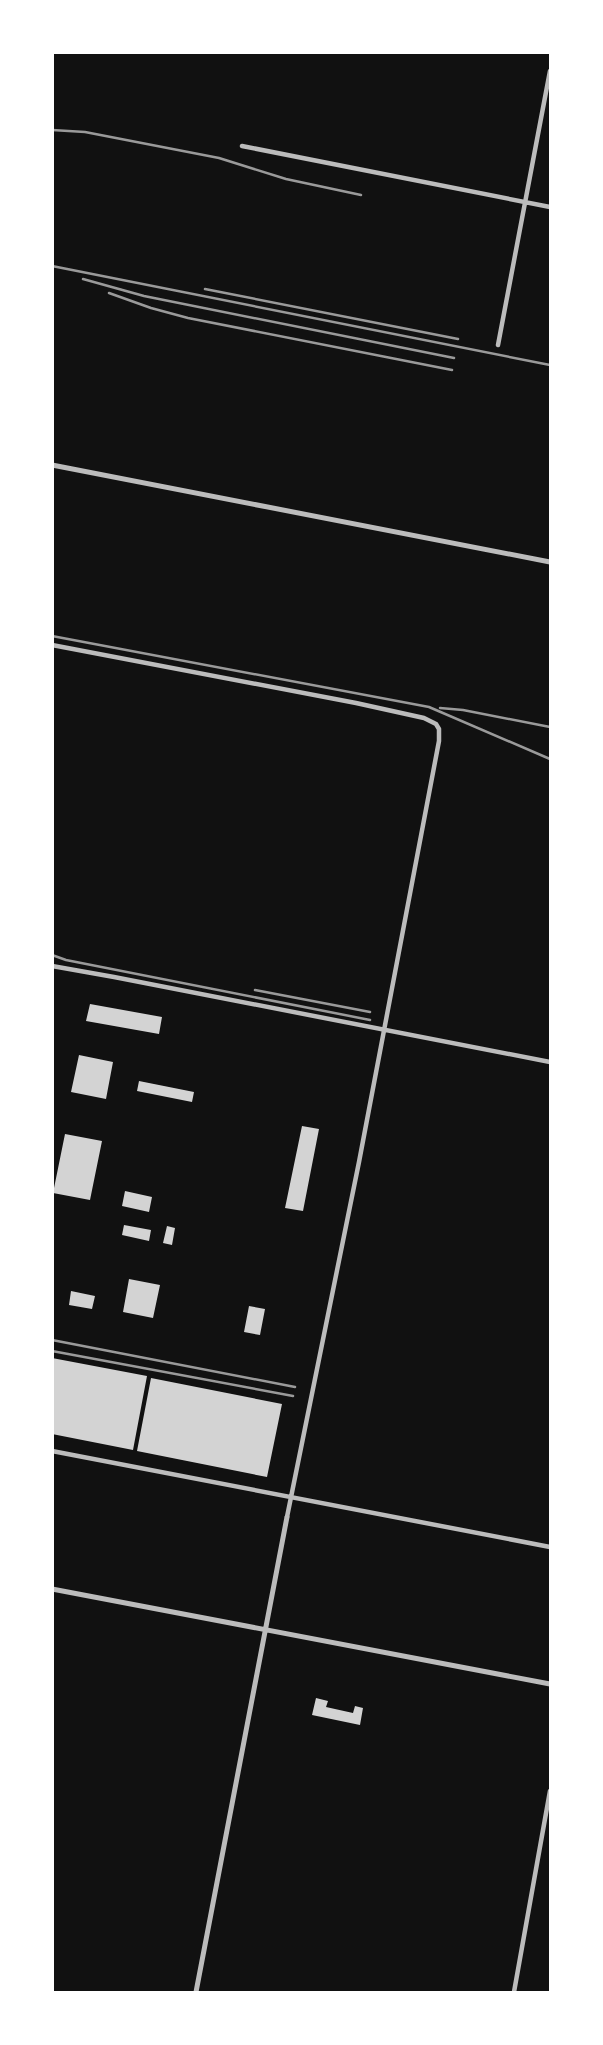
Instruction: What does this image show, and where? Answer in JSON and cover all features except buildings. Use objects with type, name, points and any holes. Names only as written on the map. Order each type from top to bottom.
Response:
[{"type":"street","points":[[498,345],[550,71]]},
{"type":"street","points":[[242,146],[550,207]]},
{"type":"street","points":[[52,466],[550,562]]},
{"type":"street","points":[[52,645],[356,703],[424,718],[436,724],[439,729],[439,741],[385,1030],[265,1628],[196,1992]]},
{"type":"street","points":[[52,966],[114,976],[550,1062]]},
{"type":"street","points":[[52,1451],[550,1547]]},
{"type":"street","points":[[52,1589],[265,1628],[550,1684]]},
{"type":"street","points":[[514,1992],[548,1819],[550,1791]]},
{"type":"railway","points":[[52,130],[85,132],[219,158],[286,179],[361,195]]},
{"type":"railway","points":[[52,266],[550,365]]},
{"type":"railway","points":[[83,279],[144,296],[454,358]]},
{"type":"railway","points":[[205,289],[458,339]]},
{"type":"railway","points":[[109,293],[151,308],[188,318],[452,370]]},
{"type":"railway","points":[[52,636],[429,707],[550,759]]},
{"type":"railway","points":[[440,708],[463,710],[550,727]]},
{"type":"railway","points":[[52,955],[66,960],[370,1020]]},
{"type":"railway","points":[[255,990],[370,1012]]},
{"type":"railway","points":[[52,1340],[295,1387]]},
{"type":"railway","points":[[52,1351],[293,1396]]}]
